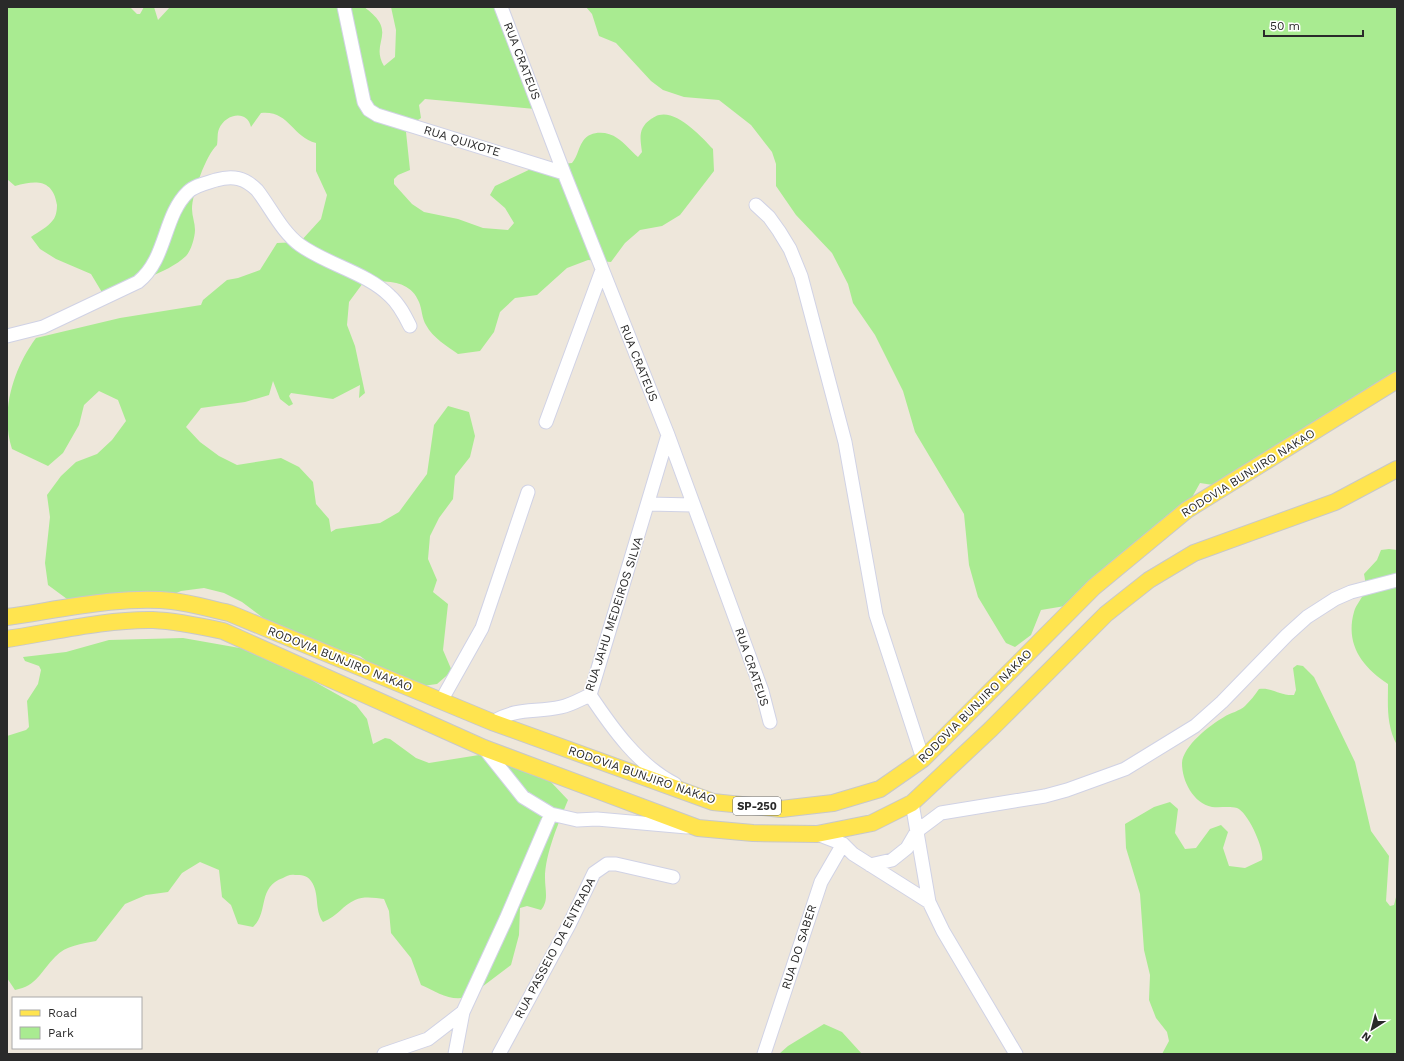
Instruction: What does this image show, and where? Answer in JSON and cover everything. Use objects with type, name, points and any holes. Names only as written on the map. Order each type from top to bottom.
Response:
[{"type":"main road","name":"RODOVIA BUNJIRO NAKAO","points":[[7,617],[145,600],[172,601],[198,606],[229,613],[492,722],[713,802],[781,809],[833,803],[880,789],[923,759],[1094,587],[1187,510],[1397,380]]},
{"type":"main road","points":[[1371,396],[1397,390]]},
{"type":"main road","name":"RODOVIA BUNJIRO NAKAO","points":[[7,639],[112,623],[153,620],[188,624],[222,631],[484,748],[698,828],[753,833],[817,834],[872,823],[912,803],[991,729],[1106,614],[1148,580],[1194,553],[1335,502],[1397,469]]},
{"type":"street","name":"RUA QUIXOTE","points":[[344,7],[364,102],[369,110],[377,115],[564,173]]},
{"type":"street","name":"RUA CRATEUS","points":[[501,7],[564,173],[668,435],[692,505],[762,691],[770,722]]},
{"type":"street","points":[[7,336],[43,327],[138,282],[147,275],[154,265],[174,216],[188,192],[197,186],[222,178],[236,177],[251,184],[257,190],[291,237],[300,245],[343,269],[374,283],[390,296],[400,307],[410,326]]},
{"type":"street","points":[[756,205],[769,217],[779,231],[790,249],[801,276],[845,442],[876,615],[923,759]]},
{"type":"street","points":[[546,422],[602,270]]},
{"type":"street","name":"RUA JAHU MEDEIROS SILVA","points":[[492,722],[505,715],[522,710],[562,707],[590,696],[668,435]]},
{"type":"street","points":[[441,701],[482,628],[528,492]]},
{"type":"street","points":[[648,504],[692,505]]},
{"type":"street","points":[[870,865],[885,863],[892,860],[907,848],[917,831],[941,813],[1052,794],[1124,769],[1195,726],[1222,702],[1287,635],[1307,617],[1335,599],[1351,592],[1397,580]]},
{"type":"street","points":[[590,696],[612,728],[644,761],[667,780],[713,802]]},
{"type":"street","points":[[484,748],[523,797],[551,814],[577,820],[597,819],[698,828]]},
{"type":"street","points":[[912,803],[929,902],[943,931],[1016,1054]]},
{"type":"street","points":[[455,1054],[463,1012],[506,919],[551,814]]},
{"type":"street","points":[[817,834],[843,844],[853,854],[929,902]]},
{"type":"street","name":"RUA DO SABER","points":[[764,1054],[821,882],[843,844]]},
{"type":"street","name":"RUA PASSEIO DA ENTRADA","points":[[499,1054],[569,925],[594,873],[607,864],[616,864],[673,877]]},
{"type":"street","points":[[384,1054],[428,1039],[463,1012]]},
{"type":"green space","points":[[7,7],[130,7],[137,14],[140,14],[144,7],[154,7],[158,20],[170,7],[364,7],[375,16],[380,24],[382,37],[380,57],[384,66],[395,57],[396,30],[391,7],[495,7],[535,109],[425,99],[419,105],[421,118],[410,125],[406,132],[410,170],[398,175],[394,179],[394,184],[412,204],[424,212],[458,219],[483,228],[508,230],[514,223],[505,208],[490,195],[495,186],[535,167],[572,163],[576,158],[583,141],[586,137],[594,133],[604,133],[613,136],[623,142],[638,157],[642,152],[641,134],[644,126],[656,116],[666,115],[681,120],[713,149],[714,171],[680,215],[662,226],[640,230],[625,243],[611,262],[588,260],[567,268],[537,295],[515,298],[500,312],[494,332],[480,351],[458,354],[440,341],[432,334],[425,323],[415,294],[403,285],[379,281],[363,283],[349,302],[347,325],[355,346],[365,393],[359,398],[360,385],[333,399],[291,393],[289,396],[293,404],[289,406],[280,399],[273,381],[269,395],[245,402],[201,408],[186,427],[200,442],[219,456],[237,465],[281,458],[299,467],[313,482],[316,504],[329,519],[331,532],[336,529],[380,523],[399,512],[427,474],[434,425],[448,406],[469,412],[475,436],[470,457],[455,476],[453,499],[439,518],[430,536],[428,559],[437,580],[433,592],[448,604],[443,650],[452,671],[437,684],[415,687],[379,670],[360,656],[339,650],[299,645],[242,602],[224,593],[204,588],[181,591],[160,600],[88,604],[67,599],[48,585],[45,563],[50,517],[47,495],[61,476],[76,462],[97,454],[112,440],[126,421],[118,400],[99,391],[84,405],[79,425],[63,453],[48,466],[12,449],[7,420],[11,391],[21,363],[36,338],[120,318],[201,305],[203,300],[227,280],[238,278],[260,270],[277,243],[300,242],[321,219],[327,195],[316,171],[316,143],[308,140],[278,116],[270,113],[261,113],[251,127],[249,121],[241,116],[231,117],[222,124],[219,129],[217,145],[208,157],[194,194],[192,214],[195,233],[188,254],[169,268],[147,278],[103,294],[91,274],[56,259],[40,249],[31,237],[51,223],[55,217],[57,205],[52,190],[47,186],[36,183],[15,186],[7,179]]},
{"type":"green space","points":[[586,7],[1397,7],[1397,386],[1324,416],[1293,443],[1213,485],[1200,483],[1190,501],[1065,606],[1041,610],[1031,635],[1015,647],[1006,643],[978,597],[969,565],[964,514],[915,432],[903,391],[875,335],[853,303],[848,284],[832,253],[796,215],[776,186],[776,164],[772,152],[751,125],[719,100],[684,97],[663,90],[651,81],[616,43],[599,36],[592,14]]},
{"type":"green space","points":[[1381,550],[1397,550],[1397,745],[1389,722],[1388,684],[1370,670],[1363,662],[1354,644],[1352,634],[1354,612],[1365,590],[1364,574],[1377,560]]},
{"type":"green space","points":[[183,638],[251,650],[274,659],[356,705],[367,719],[373,744],[385,738],[390,739],[416,758],[429,763],[504,751],[534,764],[568,800],[553,838],[547,859],[545,903],[541,910],[527,906],[520,908],[519,935],[511,965],[470,996],[457,998],[445,996],[421,985],[411,958],[391,933],[389,911],[384,899],[366,898],[355,900],[333,917],[323,922],[320,917],[314,886],[311,881],[304,876],[290,875],[275,882],[270,887],[266,894],[261,915],[253,927],[238,924],[231,905],[222,897],[219,870],[200,862],[182,873],[168,892],[146,895],[125,904],[96,941],[69,947],[59,953],[34,981],[29,985],[15,990],[7,978],[7,736],[26,730],[29,727],[27,701],[38,684],[41,670],[39,666],[25,661],[23,657],[66,652],[109,640]]},
{"type":"green space","points":[[1297,665],[1303,666],[1314,677],[1355,762],[1371,831],[1389,856],[1386,901],[1390,906],[1394,905],[1397,893],[1397,1054],[1162,1054],[1169,1041],[1167,1032],[1156,1018],[1149,1000],[1150,975],[1144,950],[1140,894],[1126,848],[1125,824],[1154,807],[1170,802],[1178,809],[1175,833],[1185,849],[1196,848],[1210,829],[1221,825],[1228,832],[1223,848],[1229,866],[1245,868],[1262,860],[1261,848],[1255,832],[1246,816],[1237,808],[1212,807],[1199,801],[1186,784],[1182,763],[1187,750],[1198,737],[1218,721],[1243,708],[1259,689],[1268,689],[1284,694],[1294,695],[1296,690],[1293,668]]},
{"type":"green space","points":[[824,1024],[842,1032],[862,1054],[779,1054],[788,1046]]}]
